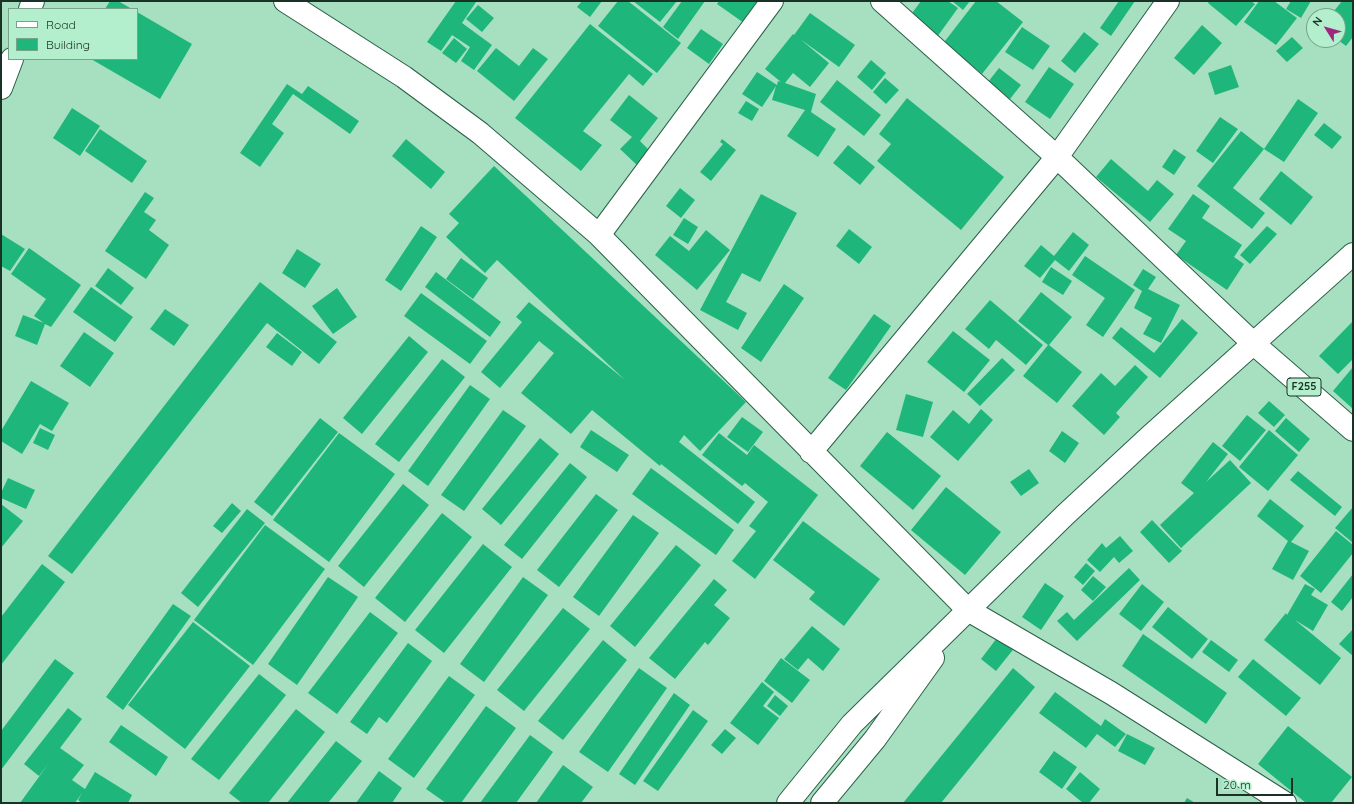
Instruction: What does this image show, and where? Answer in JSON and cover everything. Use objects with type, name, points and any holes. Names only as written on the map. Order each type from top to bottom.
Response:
[{"type":"street","points":[[285,1],[321,22],[404,77],[480,133],[599,235],[968,610],[1111,693],[1285,803]]},
{"type":"street","points":[[313,1],[321,22]]},
{"type":"street","points":[[599,235],[772,1]]},
{"type":"street","points":[[882,1],[1057,157],[1254,344]]},
{"type":"street","points":[[811,452],[1057,157],[1168,1]]},
{"type":"street","points":[[1,88],[12,60]]},
{"type":"street","points":[[788,803],[852,724],[968,610],[1142,443],[1353,254]]},
{"type":"street","name":"F255","points":[[1254,344],[1353,430]]},
{"type":"street","points":[[822,803],[875,739],[968,610]]},
{"type":"building","points":[[110,1],[118,1],[130,8],[106,8]]},
{"type":"building","points":[[456,1],[476,2],[462,23],[492,45],[474,70],[461,61],[470,47],[452,35],[441,51],[427,42]]},
{"type":"building","points":[[582,1],[602,1],[590,17],[577,7]]},
{"type":"building","points":[[618,1],[628,1],[681,43],[657,73],[598,26]]},
{"type":"building","points":[[633,1],[677,1],[660,22]]},
{"type":"building","points":[[682,1],[705,1],[678,39],[663,27]]},
{"type":"building","points":[[719,1],[760,1],[744,23],[717,4]]},
{"type":"building","points":[[921,1],[948,1],[958,8],[932,44],[904,24]]},
{"type":"building","points":[[952,1],[970,1],[963,10]]},
{"type":"building","points":[[976,1],[996,1],[1023,22],[982,74],[964,59],[938,50]]},
{"type":"building","points":[[1119,1],[1135,1],[1111,36],[1100,28]]},
{"type":"building","points":[[1209,1],[1251,1],[1255,4],[1236,26],[1208,3]]},
{"type":"building","points":[[1259,1],[1274,1],[1297,18],[1276,45],[1244,22]]},
{"type":"building","points":[[1291,1],[1311,1],[1301,18],[1286,9]]},
{"type":"building","points":[[1342,1],[1353,1],[1353,37],[1346,46],[1346,8],[1336,8]]},
{"type":"building","points":[[478,5],[494,18],[482,32],[466,19]]},
{"type":"building","points":[[138,13],[192,44],[160,99],[93,60],[138,60]]},
{"type":"building","points":[[810,13],[855,45],[839,67],[800,39],[829,63],[810,87],[793,73],[785,83],[816,94],[811,112],[836,129],[818,157],[787,136],[805,110],[772,100],[776,86],[762,107],[742,94],[757,72],[777,85],[778,81],[781,82],[765,69],[793,34],[794,35]]},
{"type":"building","points":[[590,24],[653,74],[643,86],[629,74],[583,131],[602,145],[581,171],[515,118]]},
{"type":"building","points":[[1202,25],[1222,43],[1194,75],[1174,58]]},
{"type":"building","points":[[1022,27],[1050,46],[1033,70],[1005,52]]},
{"type":"building","points":[[701,29],[723,44],[709,64],[687,48]]},
{"type":"building","points":[[1084,32],[1099,44],[1075,73],[1061,61]]},
{"type":"building","points":[[1292,37],[1303,48],[1287,62],[1276,51]]},
{"type":"building","points":[[454,38],[467,49],[456,63],[442,53]]},
{"type":"building","points":[[496,48],[519,66],[533,48],[548,59],[514,101],[477,71]]},
{"type":"building","points":[[871,60],[886,73],[872,90],[857,77]]},
{"type":"building","points":[[1231,65],[1239,87],[1215,95],[1208,73]]},
{"type":"building","points":[[1049,67],[1074,84],[1050,119],[1025,102]]},
{"type":"building","points":[[999,68],[1021,85],[1010,99],[988,82]]},
{"type":"building","points":[[885,78],[899,90],[886,104],[873,92]]},
{"type":"building","points":[[837,80],[881,115],[864,136],[820,102]]},
{"type":"building","points":[[287,84],[302,94],[308,86],[359,121],[350,134],[293,94],[272,124],[284,133],[260,167],[240,153]]},
{"type":"building","points":[[629,95],[658,118],[640,141],[652,153],[639,167],[620,149],[632,137],[610,120]]},
{"type":"building","points":[[907,98],[1004,177],[961,230],[877,161],[891,144],[879,134]]},
{"type":"building","points":[[1298,99],[1318,113],[1284,162],[1264,149]]},
{"type":"building","points":[[746,101],[759,109],[752,121],[738,113]]},
{"type":"building","points":[[72,108],[100,126],[80,156],[53,138]]},
{"type":"building","points":[[1220,117],[1238,129],[1213,163],[1196,151]]},
{"type":"building","points":[[1324,123],[1342,137],[1332,149],[1314,135]]},
{"type":"building","points":[[100,129],[147,161],[132,183],[85,151]]},
{"type":"building","points":[[1241,131],[1264,149],[1233,188],[1265,213],[1252,229],[1197,186]]},
{"type":"building","points":[[406,139],[445,172],[431,189],[392,156]]},
{"type":"building","points":[[722,139],[736,150],[711,181],[700,172],[723,144],[720,142]]},
{"type":"building","points":[[848,145],[875,167],[860,185],[833,163]]},
{"type":"building","points":[[1174,149],[1186,157],[1174,175],[1162,167]]},
{"type":"building","points":[[1111,159],[1148,191],[1157,180],[1174,194],[1150,222],[1096,177]]},
{"type":"building","points":[[494,166],[746,402],[700,451],[684,435],[679,442],[755,502],[738,524],[661,464],[660,466],[592,410],[571,434],[521,393],[554,353],[539,341],[500,388],[481,372],[522,322],[516,317],[529,302],[625,380],[497,260],[485,273],[446,237],[459,223],[449,214]]},
{"type":"building","points":[[1281,171],[1313,197],[1291,225],[1259,199]]},
{"type":"building","points":[[680,188],[695,200],[681,218],[666,206]]},
{"type":"building","points":[[145,192],[154,198],[144,212],[156,220],[149,230],[169,245],[146,279],[105,251]]},
{"type":"building","points":[[761,194],[797,213],[760,282],[742,273],[726,302],[747,313],[738,330],[700,310]]},
{"type":"building","points":[[1193,194],[1210,206],[1202,218],[1242,245],[1234,257],[1244,264],[1227,290],[1176,255],[1186,241],[1168,229]]},
{"type":"building","points":[[684,218],[698,227],[688,244],[673,235]]},
{"type":"building","points":[[421,226],[437,237],[401,291],[385,280]]},
{"type":"building","points":[[1267,226],[1277,234],[1250,264],[1240,255]]},
{"type":"building","points":[[849,229],[872,247],[859,264],[836,246]]},
{"type":"building","points":[[706,230],[730,250],[697,290],[655,255],[670,236],[689,251]]},
{"type":"building","points":[[1073,232],[1089,245],[1069,271],[1055,260],[1040,278],[1024,266],[1041,245],[1054,256]]},
{"type":"building","points":[[1,234],[25,249],[10,271],[1,266]]},
{"type":"building","points":[[29,248],[81,285],[51,327],[45,324],[37,345],[15,336],[23,315],[44,323],[34,316],[46,299],[11,274]]},
{"type":"building","points":[[297,249],[321,264],[305,288],[282,273]]},
{"type":"building","points":[[1085,256],[1135,290],[1103,337],[1086,325],[1105,298],[1072,275]]},
{"type":"building","points":[[461,258],[488,278],[473,299],[446,279]]},
{"type":"building","points":[[1051,267],[1072,281],[1063,295],[1042,282]]},
{"type":"building","points":[[108,268],[134,288],[121,305],[95,286]]},
{"type":"building","points":[[1143,269],[1156,277],[1148,289],[1180,305],[1161,343],[1143,334],[1152,318],[1134,308],[1142,291],[1133,285]]},
{"type":"building","points":[[436,272],[501,322],[490,337],[425,287]]},
{"type":"building","points":[[260,282],[337,342],[319,364],[267,323],[72,574],[48,556]]},
{"type":"building","points":[[784,284],[804,298],[761,362],[741,348]]},
{"type":"building","points":[[91,287],[133,317],[115,342],[73,312]]},
{"type":"building","points":[[337,288],[357,317],[333,334],[312,306]]},
{"type":"building","points":[[1041,292],[1072,317],[1049,345],[1082,372],[1057,403],[1023,376],[1048,345],[1018,321]]},
{"type":"building","points":[[421,293],[487,341],[470,364],[404,316]]},
{"type":"building","points":[[990,300],[1043,345],[1026,365],[996,340],[989,349],[965,329]]},
{"type":"building","points":[[165,309],[189,325],[174,346],[150,329]]},
{"type":"building","points":[[874,314],[891,326],[846,390],[828,378]]},
{"type":"building","points":[[1182,319],[1198,333],[1160,378],[1112,338],[1121,327],[1154,353]]},
{"type":"building","points":[[1353,321],[1353,359],[1338,374],[1319,356]]},
{"type":"building","points":[[953,331],[990,360],[964,392],[927,362]]},
{"type":"building","points":[[84,332],[114,353],[90,387],[60,366]]},
{"type":"building","points":[[277,333],[302,352],[292,366],[266,347]]},
{"type":"building","points":[[409,336],[428,352],[362,434],[343,418]]},
{"type":"building","points":[[1002,358],[1015,370],[980,406],[967,394]]},
{"type":"building","points":[[442,359],[465,377],[399,462],[375,444]]},
{"type":"building","points":[[1135,365],[1148,377],[1116,413],[1120,417],[1104,435],[1072,406],[1101,373],[1115,386]]},
{"type":"building","points":[[1353,367],[1353,409],[1333,391]]},
{"type":"building","points":[[31,381],[69,403],[52,431],[40,424],[22,454],[1,441],[1,431]]},
{"type":"building","points":[[470,385],[490,399],[428,486],[408,471]]},
{"type":"building","points":[[906,394],[933,402],[923,437],[896,430]]},
{"type":"building","points":[[1269,401],[1285,415],[1274,427],[1258,413]]},
{"type":"building","points":[[981,409],[993,420],[958,461],[930,437],[953,410],[969,424]]},
{"type":"building","points":[[503,410],[526,426],[464,511],[441,495]]},
{"type":"building","points":[[1247,415],[1266,430],[1240,461],[1222,446]]},
{"type":"building","points":[[742,417],[763,432],[748,452],[727,437]]},
{"type":"building","points":[[320,418],[338,432],[272,516],[254,502]]},
{"type":"building","points":[[1286,418],[1310,439],[1299,452],[1275,431]]},
{"type":"building","points":[[40,428],[55,435],[48,450],[33,443]]},
{"type":"building","points":[[591,430],[629,455],[617,472],[580,447]]},
{"type":"building","points":[[1269,430],[1298,455],[1268,491],[1239,467]]},
{"type":"building","points":[[1062,431],[1079,443],[1065,463],[1049,451]]},
{"type":"building","points":[[887,432],[941,476],[913,510],[860,466]]},
{"type":"building","points":[[339,433],[395,474],[329,562],[273,520]]},
{"type":"building","points":[[719,433],[747,455],[754,445],[818,495],[755,579],[732,561],[756,531],[749,526],[768,502],[745,483],[742,486],[702,455]]},
{"type":"building","points":[[540,438],[559,454],[501,525],[482,509]]},
{"type":"building","points":[[1213,442],[1228,454],[1206,482],[1230,460],[1251,483],[1181,548],[1160,525],[1194,493],[1181,483]]},
{"type":"building","points":[[570,463],[587,477],[522,559],[504,545]]},
{"type":"building","points":[[651,468],[734,530],[716,555],[632,494]]},
{"type":"building","points":[[1029,469],[1039,483],[1021,496],[1010,482]]},
{"type":"building","points":[[1298,471],[1342,507],[1335,516],[1290,480]]},
{"type":"building","points":[[8,478],[35,490],[26,509],[1,498],[1,493]]},
{"type":"building","points":[[403,484],[429,505],[364,587],[338,566]]},
{"type":"building","points":[[946,487],[1001,532],[965,575],[911,530]]},
{"type":"building","points":[[596,494],[618,510],[559,587],[537,570]]},
{"type":"building","points":[[1270,499],[1304,526],[1291,542],[1309,551],[1293,580],[1272,569],[1288,541],[1257,516]]},
{"type":"building","points":[[232,503],[241,511],[222,533],[213,526]]},
{"type":"building","points":[[1,504],[23,521],[1,548]]},
{"type":"building","points":[[1353,507],[1353,543],[1335,528]]},
{"type":"building","points":[[247,509],[265,523],[198,607],[181,593]]},
{"type":"building","points":[[442,513],[472,537],[405,622],[375,598]]},
{"type":"building","points":[[633,515],[659,533],[599,616],[573,597]]},
{"type":"building","points":[[1152,520],[1182,551],[1169,563],[1140,532]]},
{"type":"building","points":[[803,521],[880,579],[844,626],[809,599],[815,592],[773,560]]},
{"type":"building","points":[[265,525],[325,569],[253,665],[194,620]]},
{"type":"building","points":[[1336,531],[1353,545],[1353,553],[1321,593],[1300,576]]},
{"type":"building","points":[[1120,536],[1133,551],[1119,563],[1114,557],[1100,572],[1087,560],[1102,543],[1106,548]]},
{"type":"building","points":[[483,544],[512,567],[444,653],[415,630]]},
{"type":"building","points":[[676,545],[701,565],[635,647],[610,626]]},
{"type":"building","points":[[1086,563],[1095,571],[1083,585],[1074,577]]},
{"type":"building","points":[[42,564],[65,582],[1,665],[1,617]]},
{"type":"building","points":[[1129,568],[1140,580],[1077,641],[1057,621],[1067,612],[1074,620]]},
{"type":"building","points":[[1353,574],[1353,597],[1342,611],[1331,602]]},
{"type":"building","points":[[1093,576],[1106,587],[1093,601],[1081,590]]},
{"type":"building","points":[[328,577],[358,597],[297,685],[268,664]]},
{"type":"building","points":[[523,577],[548,595],[484,682],[460,664]]},
{"type":"building","points":[[714,579],[727,590],[714,605],[730,618],[708,645],[705,642],[675,679],[649,658]]},
{"type":"building","points":[[1045,583],[1064,596],[1041,630],[1022,617]]},
{"type":"building","points":[[1142,584],[1164,602],[1141,631],[1119,614]]},
{"type":"building","points":[[1305,584],[1315,589],[1311,595],[1328,605],[1313,631],[1295,620],[1341,658],[1320,685],[1264,640],[1286,613],[1287,615]]},
{"type":"building","points":[[173,604],[191,616],[123,710],[106,697]]},
{"type":"building","points":[[1168,607],[1208,639],[1192,659],[1152,627]]},
{"type":"building","points":[[563,608],[590,629],[524,711],[497,690]]},
{"type":"building","points":[[370,612],[398,633],[337,714],[308,693]]},
{"type":"building","points":[[193,622],[250,666],[185,749],[128,705]]},
{"type":"building","points":[[812,626],[840,649],[823,671],[808,658],[798,670],[784,659]]},
{"type":"building","points":[[1353,629],[1353,656],[1339,644]]},
{"type":"building","points":[[1000,634],[1016,646],[996,671],[981,659]]},
{"type":"building","points":[[1143,634],[1227,693],[1206,724],[1122,666]]},
{"type":"building","points":[[603,640],[627,660],[563,740],[538,721]]},
{"type":"building","points":[[1211,640],[1238,660],[1229,672],[1202,652]]},
{"type":"building","points":[[408,643],[432,661],[387,723],[379,717],[367,734],[350,722]]},
{"type":"building","points":[[781,658],[810,680],[792,703],[764,681]]},
{"type":"building","points":[[55,659],[74,673],[1,770],[1,731]]},
{"type":"building","points":[[1253,659],[1301,698],[1286,716],[1238,677]]},
{"type":"building","points":[[639,668],[667,688],[608,772],[579,752]]},
{"type":"building","points":[[1013,668],[1035,687],[941,803],[903,803]]},
{"type":"building","points":[[259,674],[286,695],[219,780],[191,759]]},
{"type":"building","points":[[449,676],[475,695],[414,778],[388,759]]},
{"type":"building","points":[[762,682],[774,692],[763,706],[779,718],[758,745],[730,723]]},
{"type":"building","points":[[1055,692],[1101,726],[1105,719],[1126,734],[1115,747],[1097,734],[1086,748],[1039,713]]},
{"type":"building","points":[[674,693],[690,705],[635,785],[619,774]]},
{"type":"building","points":[[775,695],[788,706],[780,716],[767,706]]},
{"type":"building","points":[[486,706],[516,728],[461,803],[446,803],[426,789]]},
{"type":"building","points":[[68,708],[82,719],[60,748],[84,765],[72,780],[85,789],[95,772],[132,795],[128,803],[82,803],[78,800],[82,793],[75,803],[20,803],[49,763],[39,776],[24,764]]},
{"type":"building","points":[[296,709],[325,732],[268,803],[242,803],[229,793]]},
{"type":"building","points":[[693,710],[708,721],[658,791],[643,781]]},
{"type":"building","points":[[121,725],[168,757],[156,776],[109,742]]},
{"type":"building","points":[[1288,726],[1352,777],[1331,803],[1306,803],[1258,764]]},
{"type":"building","points":[[725,729],[736,738],[722,754],[711,745]]},
{"type":"building","points":[[1127,734],[1155,748],[1145,765],[1118,751]]},
{"type":"building","points":[[530,735],[553,752],[516,803],[480,803]]},
{"type":"building","points":[[336,741],[362,761],[328,803],[287,803]]},
{"type":"building","points":[[1054,751],[1077,767],[1062,789],[1039,772]]},
{"type":"building","points":[[563,765],[593,787],[581,803],[536,803]]},
{"type":"building","points":[[379,771],[402,788],[392,803],[356,803]]},
{"type":"building","points":[[1080,772],[1100,789],[1089,803],[1083,803],[1066,789]]},
{"type":"building","points":[[1187,798],[1195,803],[1184,803]]}]
